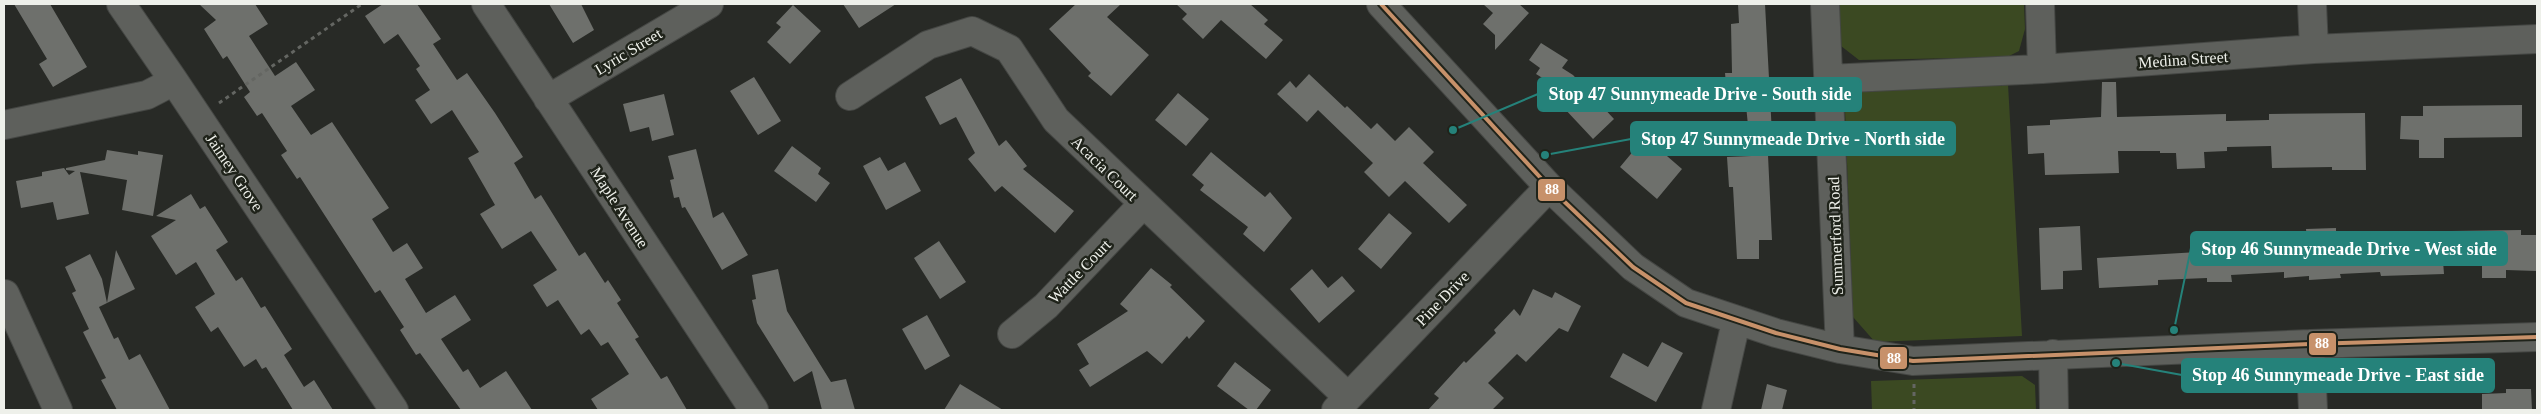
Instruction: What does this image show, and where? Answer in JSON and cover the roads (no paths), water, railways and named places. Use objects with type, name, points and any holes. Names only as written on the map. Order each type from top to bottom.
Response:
[{"type":"street","name":"Jaimey Grove","points":[[121,4],[394,410]]},
{"type":"street","name":"Maple Avenue","points":[[486,4],[754,410]]},
{"type":"street","name":"Lyric Street","points":[[548,99],[709,4]]},
{"type":"street","points":[[1382,4],[1549,187],[1633,267],[1686,303],[1736,322],[1840,348],[1913,361],[2310,344],[2537,337]]},
{"type":"street","name":"Summerford Road","points":[[1825,4],[1840,348]]},
{"type":"street","points":[[2040,4],[2042,69]]},
{"type":"street","points":[[2312,4],[2314,49]]},
{"type":"street","name":"Acacia Court","points":[[850,96],[928,44],[972,31],[1009,48],[1056,120],[1143,204],[1342,404]]},
{"type":"street","name":"Medina Street","points":[[1828,80],[2042,69],[2314,49],[2537,40]]},
{"type":"street","points":[[4,125],[147,95],[174,81]]},
{"type":"street","name":"Pine Drive","points":[[1342,404],[1549,187]]},
{"type":"street","name":"Wattle Court","points":[[1012,334],[1046,306],[1143,204]]},
{"type":"street","points":[[6,294],[58,410]]},
{"type":"street","points":[[1716,410],[1736,322]]},
{"type":"street","points":[[2310,344],[2313,410]]},
{"type":"street","points":[[2053,354],[2054,410]]},
{"type":"place","name":"Stop 47 Sunnymeade Drive - South side","points":[[1453,130]]},
{"type":"place","name":"Stop 47 Sunnymeade Drive - North side","points":[[1545,155]]},
{"type":"place","name":"Stop 46 Sunnymeade Drive - West side","points":[[2174,330]]},
{"type":"place","name":"Stop 46 Sunnymeade Drive - East side","points":[[2116,363]]}]
